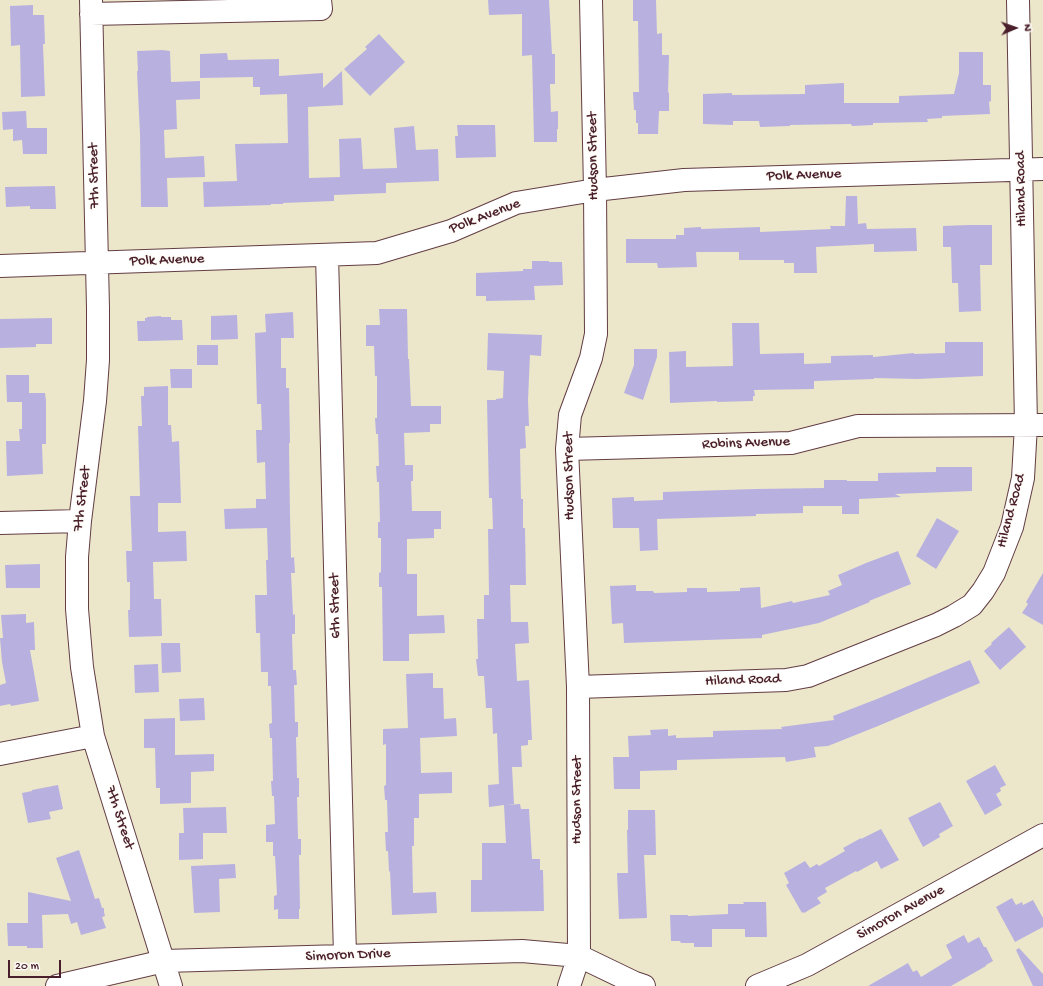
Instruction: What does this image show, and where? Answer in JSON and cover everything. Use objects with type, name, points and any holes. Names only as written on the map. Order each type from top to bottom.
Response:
[{"type":"street","name":"Hudson Street","points":[[580,956],[578,687],[567,449],[570,415],[591,358],[596,334],[591,0]]},
{"type":"street","name":"Hiland Road","points":[[578,687],[786,680],[808,676],[936,625],[972,605],[983,591],[994,573],[1012,527],[1035,425],[1022,170],[1018,0]]},
{"type":"street","points":[[91,7],[320,4]]},
{"type":"street","name":"7th Street","points":[[91,7],[98,360],[95,401],[80,521],[77,557],[77,609],[82,667],[93,736],[171,986]]},
{"type":"street","name":"Polk Avenue","points":[[0,266],[377,254],[451,231],[516,203],[595,190],[684,180],[1043,169]]},
{"type":"street","name":"6th Street","points":[[327,255],[345,956]]},
{"type":"street","name":"Robins Avenue","points":[[567,449],[791,443],[858,426],[1035,425]]},
{"type":"street","points":[[0,523],[80,521]]},
{"type":"street","points":[[0,754],[93,736]]},
{"type":"street","name":"Simoron Avenue","points":[[757,986],[807,965],[1043,835]]},
{"type":"street","name":"Simoron Drive","points":[[57,986],[164,961],[522,951],[580,956],[640,985]]},
{"type":"street","points":[[569,986],[580,956]]},
{"type":"building","points":[[488,0],[549,0],[552,54],[555,54],[555,84],[550,84],[551,112],[558,111],[557,142],[534,142],[532,55],[522,56],[522,14],[489,15]]},
{"type":"building","points":[[633,0],[656,0],[657,34],[662,33],[662,55],[669,55],[669,111],[659,111],[658,134],[638,134],[638,123],[636,123],[636,110],[634,110],[633,92],[639,92],[638,21],[633,21]]},
{"type":"building","points":[[33,5],[33,15],[44,15],[45,44],[43,44],[45,96],[21,97],[20,45],[11,46],[10,6]]},
{"type":"building","points":[[379,34],[405,62],[370,96],[344,69],[367,49],[365,47]]},
{"type":"building","points":[[137,51],[170,51],[171,82],[200,81],[200,99],[176,100],[177,129],[164,130],[165,158],[204,156],[205,177],[167,178],[168,207],[141,207]]},
{"type":"building","points":[[959,52],[983,52],[983,85],[991,85],[991,101],[989,102],[990,114],[942,116],[942,118],[927,119],[928,122],[873,123],[873,125],[852,126],[851,124],[760,127],[759,121],[733,121],[733,125],[703,124],[703,94],[805,94],[805,85],[844,83],[844,103],[899,103],[899,96],[954,94],[959,73]]},
{"type":"building","points":[[227,53],[228,60],[279,59],[279,76],[323,73],[323,88],[342,71],[343,105],[308,107],[309,178],[340,177],[339,139],[361,138],[363,169],[397,168],[394,128],[414,126],[416,150],[438,149],[439,181],[386,183],[386,193],[334,195],[334,201],[204,207],[203,182],[237,181],[235,144],[288,143],[287,94],[260,95],[260,87],[253,87],[253,77],[200,78],[200,54]]},
{"type":"building","points":[[26,111],[27,128],[47,128],[47,154],[23,154],[22,140],[13,141],[13,129],[3,130],[2,112]]},
{"type":"building","points":[[457,125],[495,125],[496,157],[456,158],[455,136],[458,136]]},
{"type":"building","points":[[55,186],[56,209],[30,209],[30,206],[6,207],[5,187]]},
{"type":"building","points":[[846,196],[857,196],[858,224],[866,223],[867,229],[916,228],[917,251],[874,252],[874,244],[816,247],[817,273],[794,273],[794,263],[784,263],[784,260],[739,260],[739,252],[696,252],[697,267],[658,268],[657,263],[626,263],[626,239],[676,239],[676,235],[684,235],[684,228],[701,227],[701,229],[760,227],[760,232],[831,229],[830,226],[845,226]]},
{"type":"building","points":[[992,225],[992,265],[980,265],[981,311],[959,312],[958,283],[952,283],[951,247],[943,247],[943,226]]},
{"type":"building","points":[[532,261],[562,262],[563,285],[534,286],[535,300],[486,301],[486,296],[476,296],[476,273],[523,271],[523,269],[532,269]]},
{"type":"building","points":[[379,309],[407,309],[411,406],[441,406],[441,424],[430,424],[430,432],[404,433],[405,465],[413,465],[413,481],[411,481],[412,511],[441,511],[441,529],[434,529],[434,538],[407,539],[407,574],[417,574],[417,616],[444,615],[445,633],[409,634],[409,661],[383,661],[382,587],[379,587],[379,573],[381,572],[381,538],[378,538],[378,522],[380,522],[379,482],[377,482],[376,466],[379,466],[378,434],[376,434],[375,418],[377,418],[377,376],[375,376],[374,346],[366,346],[366,325],[380,325]]},
{"type":"building","points":[[293,312],[294,338],[281,338],[281,368],[286,368],[286,388],[289,388],[291,558],[294,557],[295,573],[291,573],[293,615],[295,614],[295,634],[292,634],[293,670],[296,670],[297,685],[294,685],[295,722],[298,722],[298,737],[296,737],[297,778],[299,778],[299,797],[297,797],[298,839],[301,839],[301,855],[299,855],[300,909],[299,919],[278,919],[278,909],[274,910],[274,896],[277,895],[273,842],[266,842],[266,825],[275,824],[274,796],[272,796],[271,781],[273,781],[272,738],[270,738],[269,724],[272,723],[271,686],[268,686],[268,672],[261,672],[260,633],[256,633],[255,595],[267,595],[267,528],[225,529],[224,509],[256,508],[256,499],[266,499],[265,462],[257,463],[256,430],[262,430],[261,404],[257,404],[255,333],[266,332],[265,314]]},
{"type":"building","points":[[237,315],[238,339],[211,340],[211,316]]},
{"type":"building","points":[[147,317],[171,317],[171,320],[182,320],[183,340],[138,341],[137,321],[145,321],[145,318]]},
{"type":"building","points":[[52,318],[52,344],[36,344],[36,347],[0,348],[0,319]]},
{"type":"building","points":[[732,323],[759,323],[760,354],[804,353],[804,364],[831,363],[831,356],[873,355],[873,357],[914,353],[945,353],[945,342],[983,342],[983,376],[917,379],[874,378],[814,381],[814,389],[754,390],[755,396],[753,396],[753,401],[670,403],[669,352],[686,351],[686,367],[733,366]]},
{"type":"building","points":[[488,333],[542,335],[541,356],[530,355],[528,400],[529,426],[525,426],[526,448],[520,449],[521,499],[523,499],[523,528],[525,528],[526,585],[510,585],[511,622],[528,622],[529,643],[515,644],[517,681],[529,680],[532,740],[528,740],[528,745],[521,746],[522,767],[512,767],[514,804],[506,805],[520,804],[521,809],[529,809],[532,859],[540,859],[540,870],[543,870],[544,911],[471,912],[471,880],[482,880],[482,843],[506,843],[504,805],[489,807],[488,785],[499,784],[497,733],[493,734],[492,708],[486,708],[484,676],[478,676],[476,659],[478,659],[477,619],[484,619],[484,595],[489,595],[488,529],[493,529],[492,498],[489,498],[487,400],[503,398],[504,371],[487,370]]},
{"type":"building","points":[[197,345],[218,345],[218,365],[197,365]]},
{"type":"building","points":[[634,349],[657,349],[657,357],[643,400],[624,393],[634,365]]},
{"type":"building","points":[[170,369],[192,369],[192,388],[171,388]]},
{"type":"building","points":[[6,375],[29,375],[29,393],[45,393],[46,444],[42,444],[43,474],[7,476],[6,441],[20,441],[19,429],[22,429],[22,402],[7,402]]},
{"type":"building","points":[[168,386],[168,425],[171,425],[172,442],[179,441],[181,503],[158,503],[158,532],[186,531],[187,561],[153,562],[154,599],[161,599],[162,636],[129,637],[128,610],[130,610],[130,582],[127,582],[126,551],[132,551],[130,496],[140,496],[138,426],[142,426],[141,396],[144,396],[144,387]]},
{"type":"building","points":[[936,467],[972,467],[972,491],[895,494],[901,497],[859,499],[859,514],[842,514],[842,506],[803,506],[803,513],[657,519],[658,550],[640,551],[639,528],[613,528],[612,498],[634,497],[634,501],[663,500],[663,492],[824,488],[824,480],[878,481],[878,473],[936,472]]},
{"type":"building","points":[[937,518],[959,531],[936,569],[916,556]]},
{"type":"building","points":[[898,551],[911,584],[819,623],[762,635],[762,638],[624,643],[623,623],[612,624],[610,586],[636,585],[636,591],[653,591],[654,593],[687,592],[687,588],[707,588],[707,592],[740,591],[740,588],[760,587],[761,608],[830,595],[828,591],[842,585],[838,575]]},
{"type":"building","points":[[40,564],[40,588],[6,588],[5,565]]},
{"type":"building","points":[[1043,573],[1043,625],[1022,613],[1028,604],[1026,602]]},
{"type":"building","points":[[26,614],[26,623],[34,622],[35,650],[30,650],[39,701],[11,706],[10,704],[0,706],[0,685],[6,683],[0,638],[3,638],[1,615]]},
{"type":"building","points":[[1009,627],[1026,647],[1000,670],[984,651]]},
{"type":"building","points":[[161,643],[180,643],[181,672],[162,673]]},
{"type":"building","points":[[970,660],[980,683],[828,746],[814,747],[816,757],[786,762],[785,757],[677,760],[677,770],[640,771],[640,789],[614,789],[613,757],[629,757],[628,736],[651,735],[650,730],[668,729],[668,736],[676,735],[676,738],[713,737],[713,731],[782,729],[781,727],[834,720],[833,716]]},
{"type":"building","points":[[158,664],[159,692],[135,693],[134,665]]},
{"type":"building","points":[[433,673],[433,688],[443,688],[444,719],[456,718],[457,736],[420,738],[421,773],[452,772],[452,793],[419,794],[419,818],[414,818],[414,846],[412,846],[413,893],[436,892],[437,913],[392,915],[390,871],[389,872],[388,851],[386,851],[385,832],[388,832],[387,800],[385,800],[384,786],[386,785],[386,744],[383,745],[383,729],[408,728],[406,674]]},
{"type":"building","points":[[204,698],[205,720],[180,721],[179,699]]},
{"type":"building","points":[[175,718],[175,755],[214,754],[214,771],[191,772],[191,803],[160,804],[160,788],[156,788],[155,748],[144,748],[144,719]]},
{"type":"building","points":[[995,765],[1006,785],[1000,788],[1001,791],[996,794],[1002,805],[985,815],[966,781]]},
{"type":"building","points":[[58,785],[63,809],[49,812],[51,819],[28,823],[22,793]]},
{"type":"building","points":[[940,802],[953,826],[939,834],[940,837],[923,847],[908,818]]},
{"type":"building","points":[[226,807],[227,833],[203,833],[203,859],[179,860],[179,833],[184,833],[183,808]]},
{"type":"building","points":[[628,810],[655,810],[656,855],[644,855],[647,918],[619,919],[617,873],[628,873]]},
{"type":"building","points":[[881,829],[899,860],[881,869],[877,861],[857,872],[856,871],[825,888],[827,892],[817,898],[821,903],[802,913],[786,885],[789,883],[784,873],[805,861],[810,868],[817,864],[819,866],[845,851],[843,848]]},
{"type":"building","points":[[79,850],[95,899],[99,898],[102,908],[104,908],[105,916],[102,917],[106,928],[81,935],[77,922],[71,924],[68,914],[42,915],[43,948],[8,946],[7,923],[28,923],[28,892],[71,901],[56,858]]},
{"type":"building","points":[[235,864],[236,878],[219,879],[220,912],[194,913],[191,866]]},
{"type":"building","points":[[1012,898],[1016,905],[1022,902],[1023,905],[1033,900],[1043,918],[1043,927],[1015,942],[996,907]]},
{"type":"building","points":[[743,902],[766,902],[767,937],[745,937],[745,929],[712,929],[712,947],[694,947],[694,943],[671,941],[670,915],[688,916],[728,914],[728,904],[744,904]]},
{"type":"building","points":[[964,935],[968,943],[979,937],[993,961],[951,986],[868,986],[908,963],[913,972],[917,970],[921,977],[952,958],[946,945]]},
{"type":"building","points":[[1019,948],[1043,974],[1043,986],[1033,986],[1016,950]]}]
